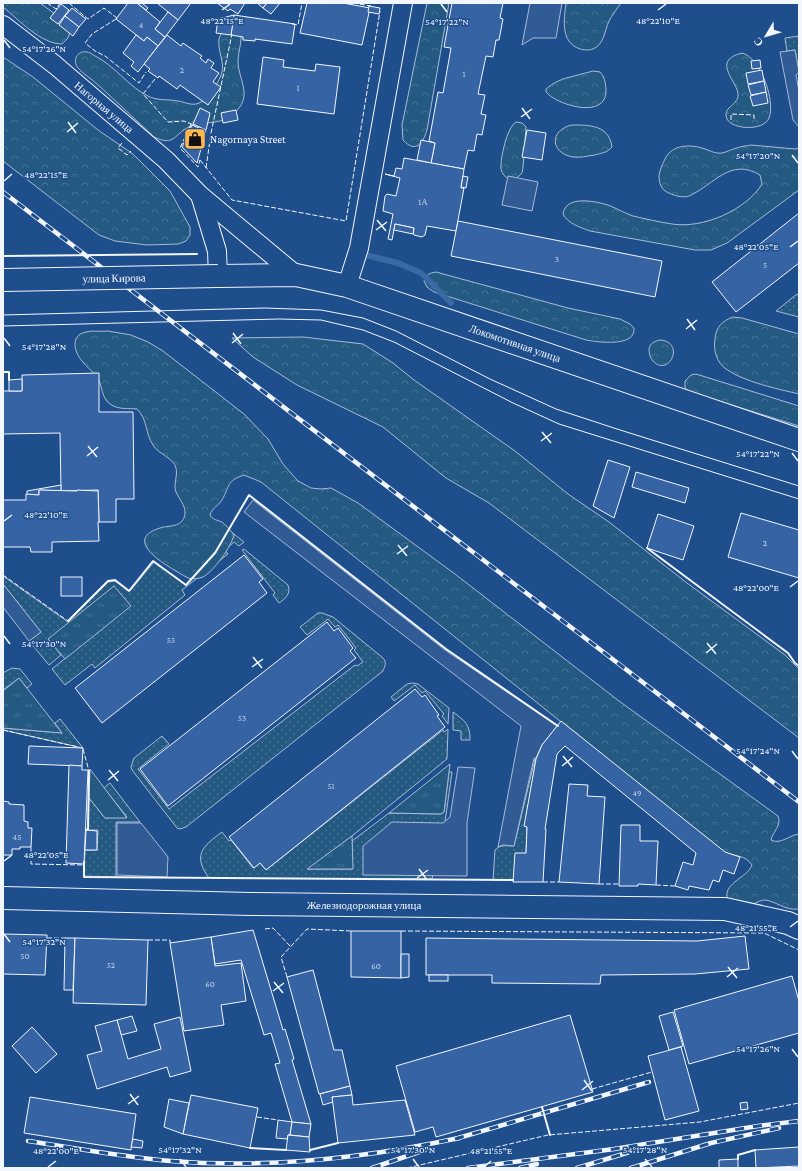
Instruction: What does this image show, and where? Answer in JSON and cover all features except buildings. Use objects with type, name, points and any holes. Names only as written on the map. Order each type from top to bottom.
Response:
[{"type":"main road","name":"Локомотивная улица","points":[[222,276],[296,276],[347,286],[799,440]]},
{"type":"main road","name":"улица Кирова","points":[[3,280],[222,276]]},
{"type":"main road","name":"Железнодорожная улица","points":[[3,898],[257,904],[549,906],[725,910],[788,923],[799,928]]},
{"type":"street","points":[[347,286],[359,248],[403,3]]},
{"type":"street","name":"Нагорная улица","points":[[3,25],[55,65],[160,155],[200,194],[296,276]]},
{"type":"street","name":"Нагорная улица","points":[[200,194],[217,251],[222,276]]},
{"type":"green space","points":[[3,3],[40,3],[66,22],[70,32],[68,38],[62,44],[54,43],[38,36],[3,7]]},
{"type":"green space","points":[[427,3],[449,3],[427,130],[421,143],[412,146],[403,140],[402,125]]},
{"type":"green space","points":[[566,3],[621,3],[609,21],[604,36],[598,46],[588,50],[580,49],[574,46],[566,36],[564,23]]},
{"type":"green space","points":[[225,28],[241,32],[238,62],[244,89],[243,102],[233,114],[225,119],[197,124],[184,130],[174,138],[166,141],[154,137],[80,70],[75,62],[78,54],[89,52],[109,65],[134,87],[151,98],[196,104],[208,97],[221,75],[223,66],[219,48],[219,39]]},
{"type":"green space","points":[[799,36],[799,72],[795,50],[787,51],[785,38]]},
{"type":"green space","points":[[742,53],[749,56],[755,62],[760,71],[768,91],[771,110],[769,118],[766,122],[755,127],[748,128],[730,123],[726,115],[726,112],[738,96],[728,73],[728,61],[732,57]]},
{"type":"green space","points":[[3,57],[33,77],[98,130],[133,154],[170,191],[190,227],[190,235],[186,241],[178,244],[147,245],[115,241],[99,235],[3,161]]},
{"type":"green space","points":[[593,71],[600,72],[605,82],[606,89],[604,99],[599,105],[581,107],[571,105],[561,102],[546,92],[546,89],[554,83]]},
{"type":"green space","points":[[516,122],[522,123],[526,127],[523,168],[522,173],[516,179],[509,179],[501,171],[501,164],[507,136]]},
{"type":"green space","points":[[572,125],[592,126],[603,130],[607,134],[612,147],[606,152],[595,155],[573,157],[565,155],[557,146],[555,141],[556,136],[564,128]]},
{"type":"green space","points":[[751,145],[795,149],[799,148],[799,190],[727,243],[711,250],[695,250],[590,231],[571,223],[563,214],[565,208],[569,204],[588,201],[608,205],[633,216],[672,224],[697,224],[723,216],[746,202],[755,193],[762,184],[760,175],[749,170],[740,169],[731,171],[689,196],[684,197],[666,192],[662,188],[659,179],[661,167],[672,150],[682,146],[700,147],[714,152],[724,153],[740,147]]},
{"type":"green space","points":[[436,272],[568,308],[620,319],[630,324],[634,328],[634,333],[630,338],[619,342],[586,340],[434,292],[427,287],[424,281],[428,274]]},
{"type":"green space","points":[[797,294],[799,297],[799,317],[776,311]]},
{"type":"green space","points":[[733,317],[742,318],[799,334],[799,394],[742,378],[733,374],[720,363],[715,352],[717,331],[720,325]]},
{"type":"green space","points":[[91,331],[108,331],[131,335],[148,342],[163,351],[244,414],[268,439],[283,464],[298,481],[311,488],[331,488],[358,503],[455,574],[619,701],[778,816],[779,823],[771,840],[781,841],[799,834],[799,909],[789,909],[765,900],[759,901],[750,906],[730,901],[727,897],[727,892],[729,888],[746,873],[752,865],[749,861],[743,857],[723,852],[261,482],[244,475],[234,479],[229,484],[222,500],[212,511],[210,515],[211,517],[222,522],[234,535],[222,558],[212,570],[203,577],[196,579],[188,578],[172,569],[153,555],[147,547],[145,540],[149,534],[160,528],[177,525],[184,518],[185,511],[175,489],[175,465],[153,445],[141,413],[137,409],[116,407],[110,404],[105,399],[97,377],[77,353],[75,344],[76,340],[81,334]]},
{"type":"green space","points":[[303,337],[363,344],[393,363],[414,380],[515,451],[568,494],[609,522],[687,583],[785,655],[799,669],[799,738],[489,503],[446,478],[383,427],[297,385],[253,357],[232,338]]},
{"type":"green space","points":[[660,340],[668,342],[672,347],[673,352],[672,358],[664,365],[659,365],[653,361],[649,354],[650,345]]},
{"type":"green space","points":[[696,374],[799,406],[799,426],[690,392],[685,388],[685,381],[691,375]]},
{"type":"green space","points":[[229,530],[244,542],[239,546],[234,542],[225,550],[228,554],[182,590],[185,595],[95,668],[92,664],[65,685],[52,669],[130,606],[48,639],[61,655],[49,665],[29,641],[41,632],[3,584],[3,576],[68,622],[108,582],[115,581],[130,591],[154,562],[186,585],[216,553]]},
{"type":"green space","points":[[244,549],[288,585],[289,591],[287,596],[279,603],[273,595],[275,593],[242,550]]},
{"type":"green space","points":[[114,586],[131,606],[65,659],[48,639]]},
{"type":"green space","points":[[318,613],[333,617],[383,658],[385,666],[383,671],[186,827],[180,829],[177,828],[132,770],[131,767],[134,758],[162,736],[169,744],[138,769],[169,809],[355,665],[357,666],[363,662],[354,650],[356,648],[338,625],[335,627],[328,619],[307,635],[300,627]]},
{"type":"green space","points":[[12,668],[20,669],[32,684],[27,688],[19,678],[3,690],[3,673]]},
{"type":"green space","points":[[19,678],[62,733],[3,728],[3,691]]},
{"type":"green space","points":[[407,684],[418,684],[449,708],[448,724],[442,716],[444,714],[425,691],[422,693],[415,685],[394,701],[391,697]]},
{"type":"green space","points":[[453,712],[468,726],[470,740],[461,740],[461,731],[453,730]]},
{"type":"green space","points":[[60,719],[83,748],[3,730],[3,728],[62,733],[55,723]]},
{"type":"green space","points":[[448,729],[447,759],[352,836],[308,869],[352,869],[352,841],[389,813],[441,814],[444,812],[449,772],[452,772],[445,822],[443,823],[432,879],[209,878],[204,870],[201,863],[202,852],[210,842],[222,832],[229,841],[231,840],[253,868],[260,863],[266,870],[443,730],[444,732]]},
{"type":"green space","points":[[535,759],[525,826],[527,827],[526,853],[513,880],[493,880],[495,850],[502,846],[514,846]]},
{"type":"green space","points":[[450,764],[444,812],[441,814],[389,813]]},
{"type":"green space","points":[[90,769],[127,818],[105,818],[89,798]]},
{"type":"green space","points":[[110,783],[140,822],[116,822],[116,877],[84,876],[85,850],[97,850],[98,830],[88,830],[89,798],[105,818],[127,817],[104,788]]},
{"type":"green space","points":[[352,836],[353,869],[307,869]]},
{"type":"shaded area","points":[[530,3],[562,3],[556,38],[533,38],[522,45]]},
{"type":"shaded area","points":[[795,50],[799,72],[796,75],[799,91],[799,127],[793,120],[780,52]]},
{"type":"shaded area","points":[[508,176],[538,182],[532,211],[502,205]]},
{"type":"shaded area","points":[[253,500],[445,650],[557,726],[542,745],[536,758],[534,758],[514,846],[503,845],[498,847],[521,726],[244,512]]},
{"type":"shaded area","points":[[3,584],[41,632],[29,641],[3,607]]},
{"type":"shaded area","points":[[458,767],[475,768],[467,823],[467,876],[363,875],[363,846],[392,822],[443,823],[450,817]]},
{"type":"shaded area","points":[[117,823],[141,823],[168,857],[167,877],[117,875]]},
{"type":"waterway","points":[[366,255],[398,263],[421,273],[451,303]]},
{"type":"tram line","points":[[3,315],[265,308],[321,310],[363,318],[396,331],[490,379],[556,409],[799,486]]},
{"type":"tram line","points":[[3,326],[279,319],[321,320],[363,330],[394,342],[513,403],[559,424],[799,499]]},
{"type":"railway","points":[[3,192],[799,802]]},
{"type":"railway","points":[[455,1139],[649,1082]]},
{"type":"railway","points":[[468,1168],[614,1149],[799,1121]]},
{"type":"railway","points":[[631,1168],[711,1143],[779,1128]]},
{"type":"railway","points":[[28,1141],[117,1155],[171,1161],[244,1164],[280,1163],[352,1156],[459,1138]]},
{"type":"railway","points":[[372,1168],[425,1150]]},
{"type":"railway","points":[[577,1168],[633,1151]]},
{"type":"railway","points":[[520,1168],[537,1164]]},
{"type":"fence","points":[[47,3],[56,9],[60,3]]},
{"type":"fence","points":[[69,3],[88,19],[104,8],[117,18]]},
{"type":"fence","points":[[292,24],[298,25],[302,3]]},
{"type":"fence","points":[[353,3],[371,6]]},
{"type":"fence","points":[[200,160],[232,200],[346,221],[380,11]]},
{"type":"fence","points":[[116,19],[92,34],[85,43],[95,51],[105,56],[139,83],[146,72]]},
{"type":"fence","points":[[206,168],[211,133],[232,34]]},
{"type":"fence","points":[[155,79],[143,94],[168,122],[184,121],[194,125]]},
{"type":"fence","points":[[731,120],[731,114],[754,115],[754,121]]},
{"type":"fence","points":[[191,124],[180,148],[198,167],[200,160]]},
{"type":"fence","points":[[122,143],[118,148],[127,155],[131,151]]},
{"type":"fence","points":[[3,575],[68,621]]},
{"type":"fence","points":[[3,730],[78,747]]},
{"type":"fence","points":[[83,749],[89,771]]},
{"type":"fence","points":[[31,847],[31,864],[84,865]]},
{"type":"fence","points":[[543,882],[559,882]]},
{"type":"fence","points":[[599,884],[619,884]]},
{"type":"fence","points":[[656,885],[675,886]]},
{"type":"fence","points":[[265,929],[273,928],[291,947]]},
{"type":"fence","points":[[287,977],[281,957],[307,929],[351,931]]},
{"type":"fence","points":[[401,931],[764,933],[799,950]]},
{"type":"fence","points":[[47,938],[67,938]]},
{"type":"fence","points":[[148,940],[170,940],[170,943]]},
{"type":"fence","points":[[592,1089],[652,1072]]},
{"type":"fence","points":[[407,1168],[548,1135],[700,1122],[799,1103]]},
{"type":"fence","points":[[257,1117],[278,1120]]},
{"type":"wall","points":[[3,256],[197,254]]},
{"type":"wall","points":[[3,372],[9,372],[9,380]]},
{"type":"wall","points":[[68,621],[108,581],[115,580],[129,591],[153,561],[186,585],[215,553],[249,495],[446,649],[558,726]]},
{"type":"wall","points":[[647,548],[788,653],[799,666]]},
{"type":"wall","points":[[86,830],[88,829],[89,771]]},
{"type":"wall","points":[[84,862],[84,877],[513,880]]},
{"type":"wall","points":[[542,1107],[550,1135]]},
{"type":"wall","points":[[310,1150],[338,1143]]},
{"type":"wall","points":[[250,1148],[286,1150]]},
{"type":"wall","points":[[738,1159],[738,1155],[755,1150]]},
{"type":"place","name":"Nagornaya Street","points":[[195,139]]}]
